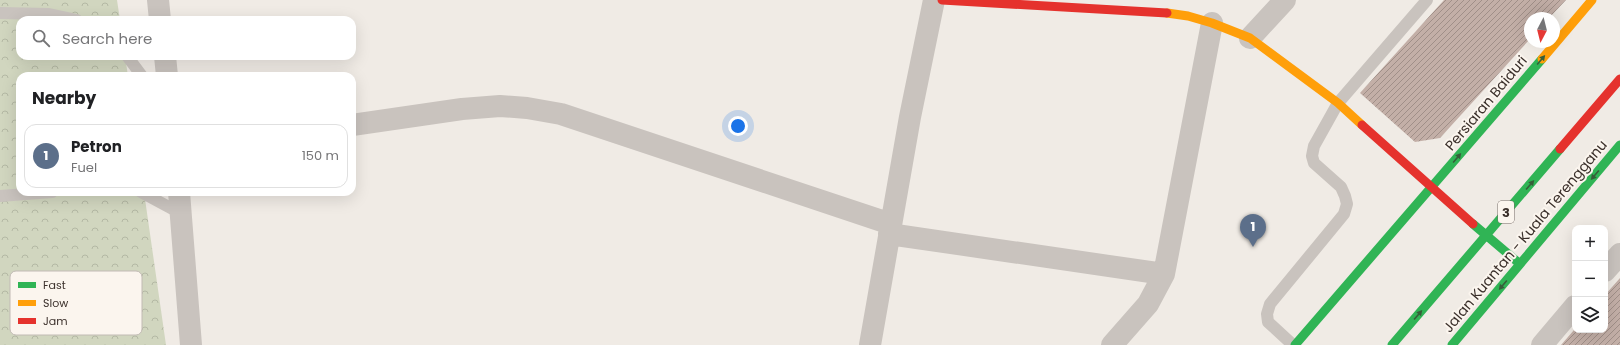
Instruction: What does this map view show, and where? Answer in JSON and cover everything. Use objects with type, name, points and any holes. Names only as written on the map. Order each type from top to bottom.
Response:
[{"type":"main road","points":[[942,0],[1157,12],[1188,16],[1212,23],[1250,38],[1338,103],[1432,188],[1520,264]]},
{"type":"main road","name":"Persiaran Baiduri","points":[[1294,345],[1432,188],[1592,0]]},
{"type":"main road","name":"Jalan Kuantan - Kuala Terengganu","points":[[1392,345],[1620,80]]},
{"type":"main road","name":"Jalan Kuantan - Kuala Terengganu","points":[[1452,345],[1620,145]]},
{"type":"street","points":[[158,0],[160,16]]},
{"type":"street","points":[[870,345],[910,117],[934,0]]},
{"type":"street","points":[[1250,38],[1285,0]]},
{"type":"street","points":[[1112,345],[1148,304],[1164,274],[1212,23]]},
{"type":"street","points":[[165,60],[167,72]]},
{"type":"street","points":[[356,124],[500,106],[527,108],[561,114],[890,229],[1164,274]]},
{"type":"street","points":[[180,202],[191,345]]},
{"type":"street","points":[[1608,268],[1620,254]]},
{"type":"street","points":[[1542,345],[1572,310]]},
{"type":"lane","points":[[1294,345],[1268,322],[1267,314],[1270,304],[1344,214],[1347,204],[1341,187],[1314,163],[1312,156],[1314,146],[1338,103],[1426,0]]},
{"type":"lane","points":[[0,13],[49,14],[58,16]]},
{"type":"lane","points":[[130,60],[139,72]]},
{"type":"lane","points":[[0,196],[16,195]]},
{"type":"lane","points":[[157,196],[180,202]]},
{"type":"green space","points":[[0,0],[117,0],[119,16],[16,16],[16,60],[126,60],[127,72],[16,72],[16,196],[145,196],[166,345],[0,345]]},
{"type":"building","points":[[1444,0],[1566,0],[1555,12],[1524,12],[1524,46],[1440,138],[1415,142],[1360,93]]},
{"type":"building","points":[[1620,278],[1620,345],[1561,345],[1572,332],[1608,333],[1608,292]]},
{"type":"traffic: fast","points":[[1295,345],[1542,59]]},
{"type":"traffic: fast","points":[[1452,345],[1620,145]]},
{"type":"traffic: fast","points":[[1392,345],[1560,149]]},
{"type":"traffic: fast","points":[[1473,224],[1520,264]]},
{"type":"traffic: slow","points":[[1542,59],[1592,0]]},
{"type":"traffic: slow","points":[[1167,13],[1188,16],[1212,23],[1250,38],[1338,103],[1362,125]]},
{"type":"traffic: jam","points":[[942,0],[1167,13]]},
{"type":"traffic: jam","points":[[1560,149],[1620,79]]},
{"type":"traffic: jam","points":[[1362,125],[1473,224]]},
{"type":"place","name":"Petron","points":[[1253,247]]}]
